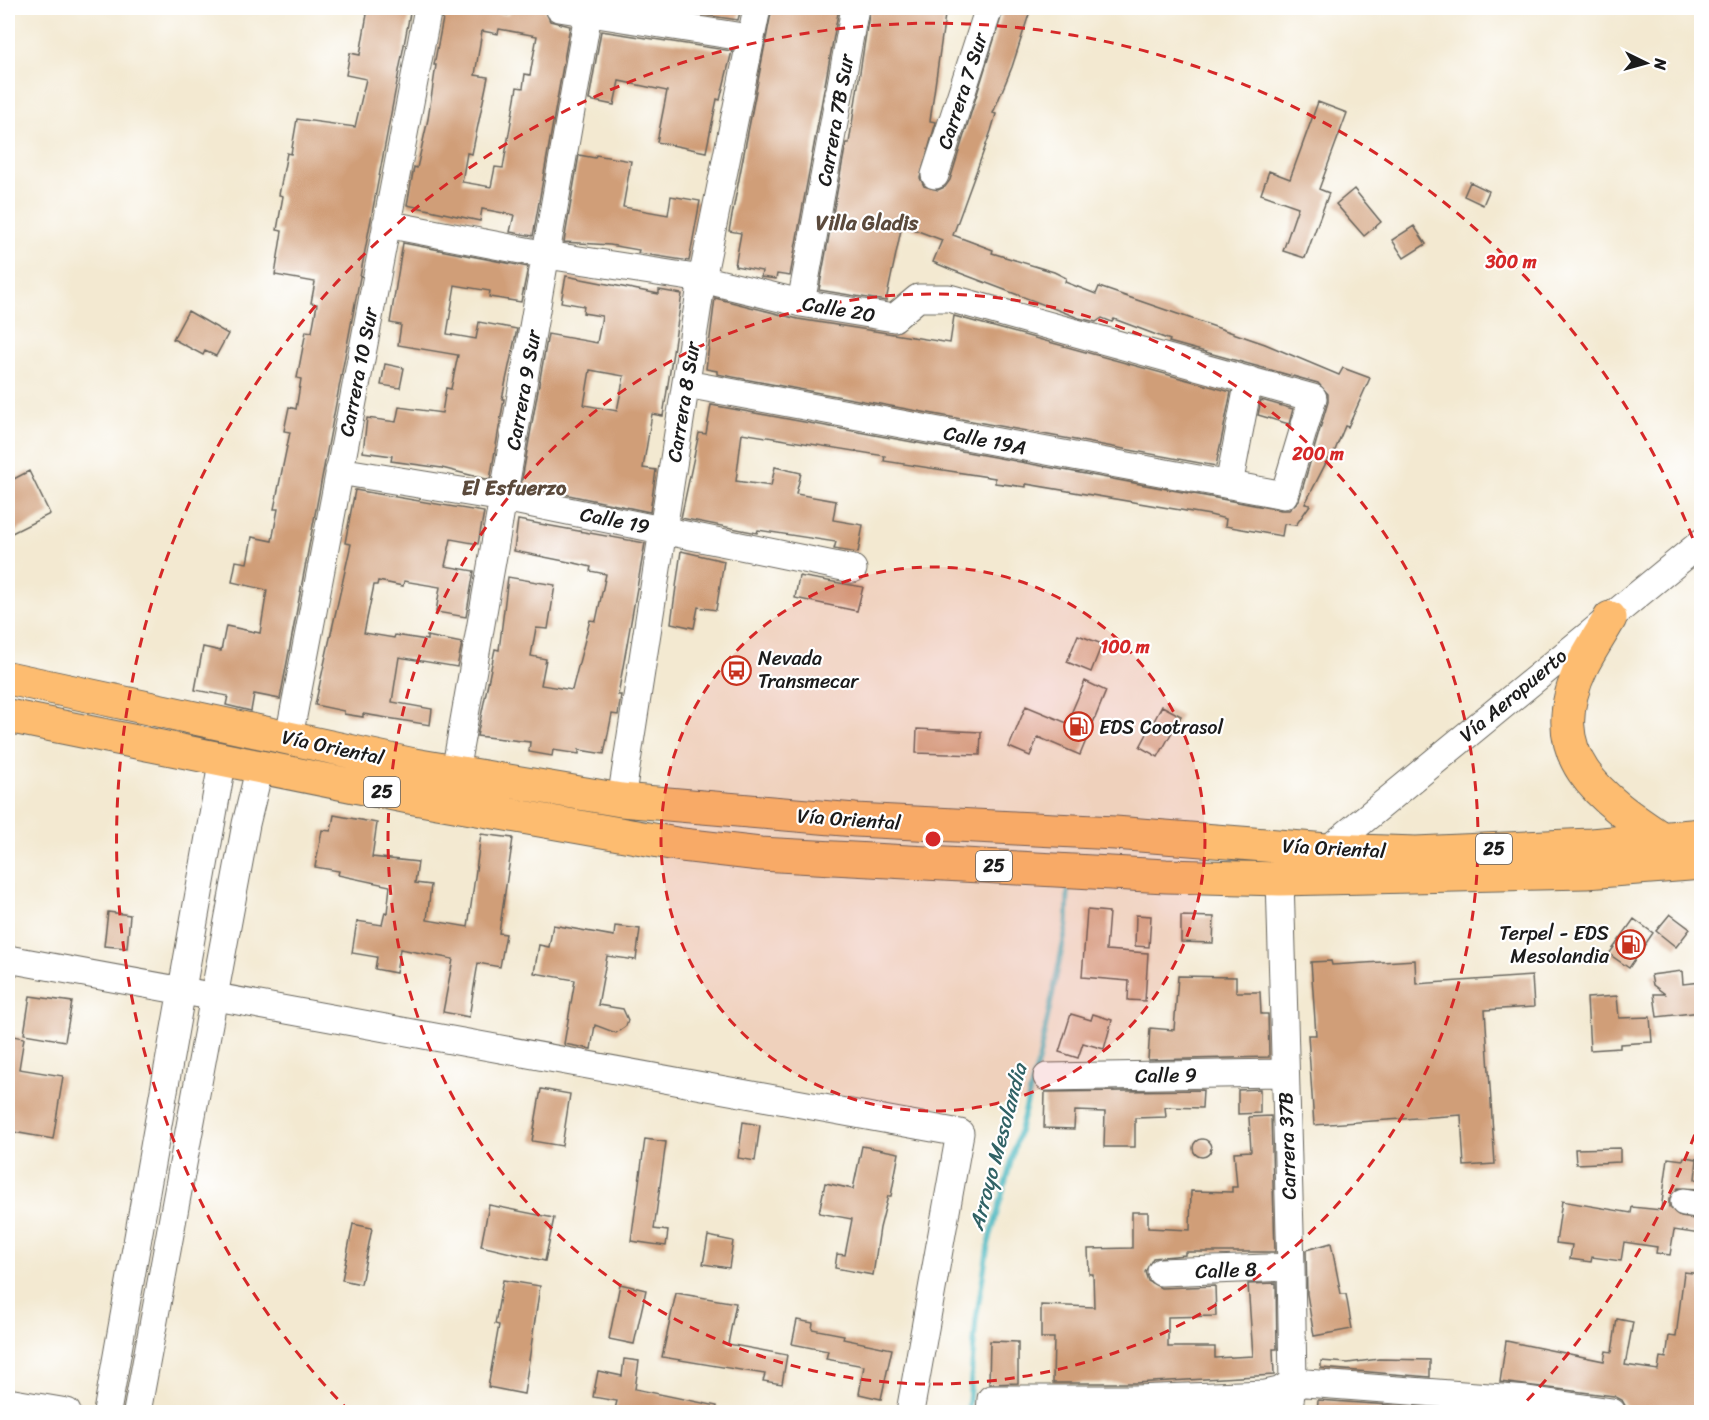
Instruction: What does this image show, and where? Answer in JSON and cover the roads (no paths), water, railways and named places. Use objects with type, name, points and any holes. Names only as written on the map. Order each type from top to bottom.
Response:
[{"type":"highway","points":[[1610,618],[1582,666],[1573,689],[1568,712],[1569,735],[1582,772],[1594,789],[1626,815],[1662,839]]},
{"type":"highway","name":"Vía Oriental","points":[[8,678],[455,772],[621,800],[855,820],[1115,833],[1326,850],[1416,853],[1591,845],[1662,839],[1701,854]]},
{"type":"highway","name":"Vía Oriental","points":[[8,716],[409,797],[681,845],[783,855],[1166,876],[1280,879],[1586,872],[1701,854]]},
{"type":"street","name":"Carrera 10 Sur","points":[[289,737],[428,8]]},
{"type":"street","points":[[559,8],[589,10],[749,38]]},
{"type":"street","name":"Carrera 8 Sur","points":[[621,800],[702,279],[749,38],[757,8]]},
{"type":"street","name":"Carrera 7B Sur","points":[[801,303],[855,8]]},
{"type":"street","name":"Carrera 7 Sur","points":[[935,175],[989,8]]},
{"type":"street","name":"Carrera 9 Sur","points":[[455,772],[589,10]]},
{"type":"street","name":"Calle 20","points":[[386,224],[547,255],[702,279],[801,303],[894,318],[918,298],[949,298],[1313,398],[1284,495]]},
{"type":"street","points":[[1229,485],[1249,380]]},
{"type":"street","name":"Calle 19A","points":[[686,384],[1284,495]]},
{"type":"street","name":"Calle 19","points":[[339,471],[504,498],[853,570]]},
{"type":"street","name":"Vía Aeropuerto","points":[[1326,850],[1701,542]]},
{"type":"street","points":[[107,1413],[223,759]]},
{"type":"street","points":[[137,1413],[246,824],[260,766]]},
{"type":"street","name":"Carrera 37B","points":[[1280,879],[1292,1267],[1293,1382],[1288,1413]]},
{"type":"street","points":[[8,959],[960,1133],[910,1413]]},
{"type":"street","name":"Calle 9","points":[[1047,1077],[1285,1073]]},
{"type":"street","name":"Calle 8","points":[[1161,1272],[1292,1267]]},
{"type":"street","points":[[990,1406],[1135,1406],[1266,1394],[1280,1391],[1293,1382],[1612,1413]]},
{"type":"street","points":[[8,1402],[67,1413]]},
{"type":"waterway","name":"Arroyo Mesolandia","points":[[968,1412],[976,1319],[988,1246],[1039,1059],[1067,925],[1068,892]]},
{"type":"place","name":"Nevada Transmecar","points":[[737,670]]},
{"type":"place","name":"EDS Cootrasol","points":[[1078,727]]},
{"type":"place","name":"Terpel - EDS Mesolandia","points":[[1630,944]]},
{"type":"district","name":"Villa Gladis","points":[[867,223]]},
{"type":"district","name":"El Esfuerzo","points":[[514,488]]}]
